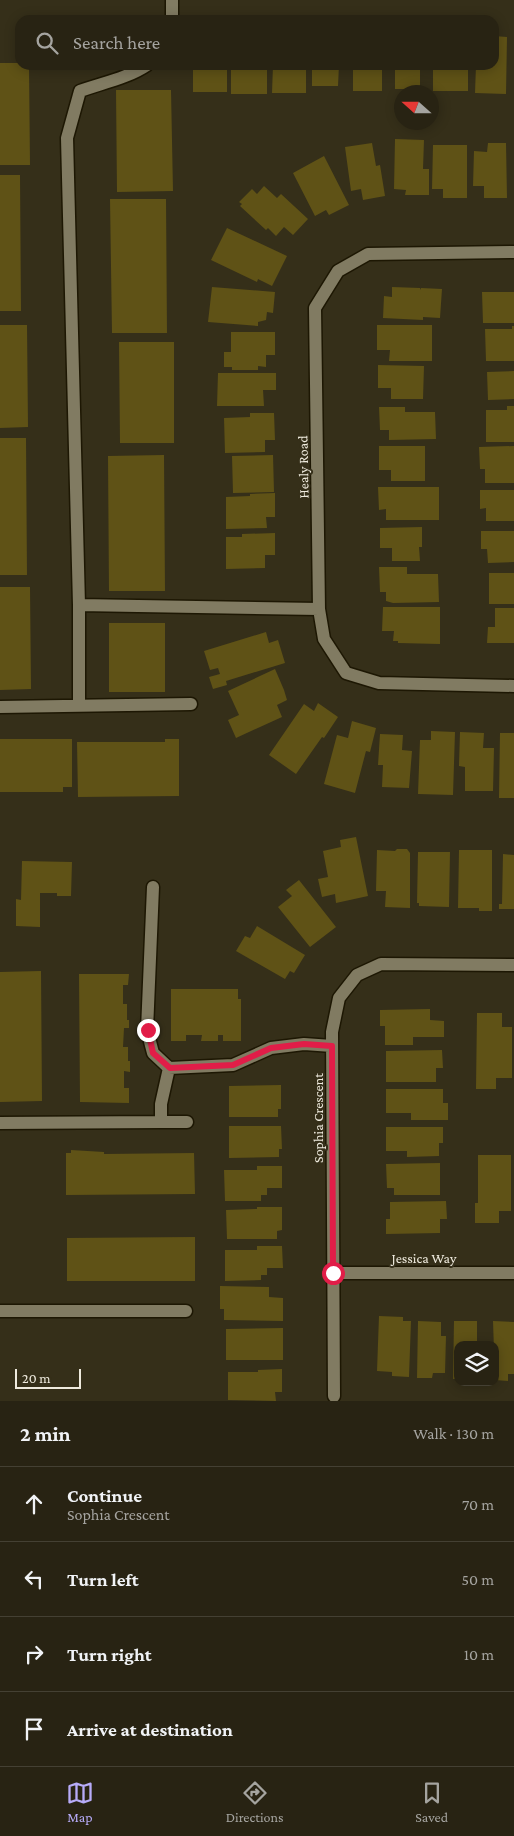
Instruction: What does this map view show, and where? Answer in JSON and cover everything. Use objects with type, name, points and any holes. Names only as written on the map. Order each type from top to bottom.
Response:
[{"type":"street","points":[[172,0],[172,15]]},
{"type":"street","points":[[79,705],[79,605],[67,138],[80,91],[139,70]]},
{"type":"street","name":"Healy Road","points":[[514,252],[368,254],[338,271],[316,308],[319,609],[324,639],[346,673],[379,683],[514,686]]},
{"type":"street","points":[[79,605],[319,609]]},
{"type":"street","points":[[0,707],[191,704]]},
{"type":"street","points":[[153,887],[148,1030],[153,1053],[170,1068],[233,1065],[271,1048],[304,1044],[332,1046]]},
{"type":"street","name":"Sophia Crescent","points":[[334,1396],[332,1032],[339,998],[358,974],[381,964],[514,965]]},
{"type":"street","points":[[161,1122],[161,1104],[170,1068]]},
{"type":"street","points":[[0,1123],[187,1122]]},
{"type":"street","name":"Jessica Way","points":[[333,1273],[514,1273]]},
{"type":"street","points":[[0,1311],[186,1311]]},
{"type":"building","points":[[499,36],[507,37],[506,94],[475,93],[476,70],[499,70]]},
{"type":"building","points":[[0,63],[15,63],[15,70],[29,70],[30,165],[0,165]]},
{"type":"building","points":[[193,70],[227,70],[227,92],[193,92]]},
{"type":"building","points":[[231,70],[267,70],[267,94],[231,94]]},
{"type":"building","points":[[273,70],[306,70],[306,93],[272,93]]},
{"type":"building","points":[[312,70],[339,70],[338,86],[312,86]]},
{"type":"building","points":[[353,70],[382,70],[382,91],[353,91]]},
{"type":"building","points":[[395,70],[420,70],[420,85],[395,85]]},
{"type":"building","points":[[433,70],[468,70],[468,91],[439,91],[439,85],[433,85]]},
{"type":"building","points":[[116,90],[171,90],[173,191],[117,192]]},
{"type":"building","points":[[395,139],[424,140],[423,169],[429,169],[429,195],[405,195],[406,190],[394,189]]},
{"type":"building","points":[[372,143],[376,166],[380,165],[385,196],[363,200],[361,189],[351,191],[345,147]]},
{"type":"building","points":[[488,143],[506,143],[507,198],[484,198],[484,186],[473,186],[474,151],[487,152]]},
{"type":"building","points":[[433,145],[467,145],[467,198],[443,198],[443,189],[432,189]]},
{"type":"building","points":[[324,156],[349,205],[329,215],[326,210],[315,216],[293,173]]},
{"type":"building","points":[[0,175],[20,175],[21,311],[0,311]]},
{"type":"building","points":[[264,186],[277,198],[281,194],[308,219],[293,235],[284,227],[276,236],[268,228],[266,230],[240,206],[242,204],[239,202],[252,189],[257,194]]},
{"type":"building","points":[[110,199],[166,199],[167,333],[112,333]]},
{"type":"building","points":[[227,228],[287,256],[272,286],[258,279],[257,282],[211,260]]},
{"type":"building","points":[[212,287],[275,292],[273,313],[267,312],[266,320],[258,322],[258,326],[208,322]]},
{"type":"building","points":[[392,287],[420,288],[421,290],[421,288],[442,289],[440,318],[423,317],[423,320],[383,318],[384,296],[392,297]]},
{"type":"building","points":[[482,292],[514,292],[514,323],[483,323]]},
{"type":"building","points":[[0,325],[27,325],[28,427],[0,428]]},
{"type":"building","points":[[377,325],[432,325],[432,361],[389,361],[390,350],[377,350]]},
{"type":"building","points":[[512,326],[514,326],[514,361],[486,361],[485,329],[512,329]]},
{"type":"building","points":[[231,332],[275,332],[275,355],[266,355],[266,367],[258,366],[258,370],[232,370],[232,367],[224,367],[224,352],[231,352]]},
{"type":"building","points":[[119,342],[174,342],[174,443],[120,443]]},
{"type":"building","points":[[378,365],[424,366],[423,399],[391,399],[391,388],[378,388]]},
{"type":"building","points":[[514,371],[514,399],[488,400],[487,372]]},
{"type":"building","points":[[218,373],[276,373],[276,390],[263,390],[264,406],[217,406]]},
{"type":"building","points":[[507,406],[514,406],[514,442],[486,442],[486,410],[507,410]]},
{"type":"building","points":[[379,407],[405,407],[405,412],[435,412],[436,439],[389,440],[389,430],[380,430]]},
{"type":"building","points":[[250,413],[274,413],[275,440],[265,440],[265,452],[225,453],[224,418],[250,417]]},
{"type":"building","points":[[0,438],[26,438],[27,575],[0,575]]},
{"type":"building","points":[[379,446],[425,446],[425,481],[391,481],[391,470],[379,470]]},
{"type":"building","points":[[514,446],[514,483],[485,483],[485,469],[480,469],[479,447]]},
{"type":"building","points":[[164,455],[165,591],[109,591],[108,456]]},
{"type":"building","points":[[273,455],[274,492],[233,493],[232,456]]},
{"type":"building","points":[[378,487],[439,487],[439,520],[386,520],[386,509],[379,510]]},
{"type":"building","points":[[480,490],[514,490],[514,521],[486,521],[486,508],[480,509]]},
{"type":"building","points":[[275,493],[275,517],[266,517],[267,528],[226,529],[226,497]]},
{"type":"building","points":[[422,527],[422,547],[419,547],[420,561],[392,561],[392,548],[380,548],[380,528]]},
{"type":"building","points":[[481,531],[514,531],[514,562],[488,563],[487,549],[481,549]]},
{"type":"building","points":[[275,533],[275,555],[265,555],[265,568],[226,569],[226,537],[242,537],[242,534]]},
{"type":"building","points":[[379,567],[407,567],[407,574],[438,574],[439,602],[393,603],[386,601],[386,592],[380,592]]},
{"type":"building","points":[[489,573],[514,573],[514,604],[489,604]]},
{"type":"building","points":[[0,587],[30,587],[31,689],[0,690]]},
{"type":"building","points":[[383,607],[440,607],[440,644],[398,643],[398,641],[393,641],[394,631],[382,631]]},
{"type":"building","points":[[495,608],[514,608],[514,643],[487,643],[488,627],[495,627]]},
{"type":"building","points":[[109,623],[165,623],[165,692],[109,692]]},
{"type":"building","points":[[266,632],[269,643],[278,640],[285,663],[226,681],[227,685],[213,689],[209,677],[220,674],[218,668],[210,670],[204,651]]},
{"type":"building","points":[[275,669],[287,700],[277,705],[282,717],[236,738],[228,720],[239,715],[228,691]]},
{"type":"building","points":[[318,703],[338,717],[296,774],[269,755],[304,704],[314,711]]},
{"type":"building","points":[[352,721],[376,728],[370,752],[366,751],[355,793],[324,784],[337,735],[348,738]]},
{"type":"building","points":[[431,731],[455,732],[453,795],[418,794],[420,740],[431,740]]},
{"type":"building","points":[[460,732],[484,733],[483,748],[494,748],[493,791],[465,791],[465,767],[459,766]]},
{"type":"building","points":[[500,733],[514,733],[514,798],[499,798]]},
{"type":"building","points":[[380,734],[403,735],[402,750],[412,751],[409,788],[382,787],[383,765],[378,765]]},
{"type":"building","points":[[0,739],[72,739],[72,787],[63,787],[63,792],[0,792]]},
{"type":"building","points":[[165,739],[179,739],[179,796],[78,797],[77,742],[165,742]]},
{"type":"building","points":[[356,837],[368,896],[336,903],[335,894],[322,897],[318,879],[328,877],[323,851],[341,847],[340,840]]},
{"type":"building","points":[[397,849],[407,849],[410,853],[410,908],[385,907],[386,891],[376,891],[377,850],[395,851]]},
{"type":"building","points":[[459,850],[492,850],[492,911],[479,911],[479,908],[458,908]]},
{"type":"building","points":[[418,852],[450,852],[449,907],[419,906],[419,903],[417,903]]},
{"type":"building","points":[[503,854],[514,855],[514,909],[499,909],[499,904],[502,904]]},
{"type":"building","points":[[22,861],[72,862],[71,896],[57,896],[57,893],[40,893],[40,927],[16,926],[16,899],[21,900]]},
{"type":"building","points":[[299,880],[336,927],[310,947],[278,907],[292,896],[286,890]]},
{"type":"building","points":[[257,926],[305,955],[294,973],[290,971],[285,979],[236,951],[245,936],[250,938]]},
{"type":"building","points":[[41,971],[42,1101],[0,1102],[0,972]]},
{"type":"building","points":[[79,974],[129,974],[128,985],[123,985],[123,1004],[127,1004],[129,1028],[124,1028],[123,1047],[128,1047],[128,1061],[130,1061],[130,1072],[124,1071],[124,1088],[129,1088],[129,1103],[80,1102]]},
{"type":"building","points":[[171,989],[238,989],[238,999],[241,999],[241,1041],[223,1041],[223,1035],[218,1035],[218,1041],[201,1041],[202,1035],[186,1035],[186,1041],[171,1041]]},
{"type":"building","points":[[430,1009],[430,1020],[444,1021],[444,1037],[413,1037],[413,1045],[385,1045],[385,1026],[380,1026],[380,1010]]},
{"type":"building","points":[[477,1013],[502,1013],[502,1027],[512,1027],[512,1078],[496,1078],[496,1089],[476,1089]]},
{"type":"building","points":[[442,1050],[443,1068],[436,1068],[436,1082],[386,1082],[386,1051]]},
{"type":"building","points":[[281,1085],[281,1109],[278,1109],[278,1117],[229,1117],[229,1086]]},
{"type":"building","points":[[386,1089],[443,1089],[443,1103],[448,1103],[448,1120],[411,1120],[411,1113],[386,1113]]},
{"type":"building","points":[[229,1126],[281,1126],[282,1149],[279,1149],[279,1157],[229,1158]]},
{"type":"building","points":[[386,1127],[443,1127],[443,1143],[439,1143],[439,1156],[407,1157],[407,1151],[386,1151]]},
{"type":"building","points":[[71,1150],[104,1152],[104,1154],[194,1153],[195,1194],[66,1195],[66,1153],[71,1153]]},
{"type":"building","points":[[478,1155],[511,1155],[511,1211],[499,1211],[499,1223],[475,1223],[475,1203],[478,1203]]},
{"type":"building","points":[[440,1163],[440,1195],[394,1195],[394,1188],[387,1188],[386,1164]]},
{"type":"building","points":[[257,1166],[282,1166],[282,1188],[267,1188],[267,1195],[261,1195],[261,1201],[225,1201],[224,1170],[257,1170]]},
{"type":"building","points":[[446,1201],[447,1219],[440,1219],[440,1233],[386,1234],[386,1219],[390,1219],[390,1202]]},
{"type":"building","points":[[257,1207],[282,1207],[282,1230],[277,1231],[277,1239],[227,1239],[226,1210],[257,1209]]},
{"type":"building","points":[[195,1237],[195,1281],[67,1281],[67,1238]]},
{"type":"building","points":[[257,1246],[282,1246],[283,1268],[267,1268],[267,1275],[261,1275],[261,1280],[225,1281],[225,1250],[257,1250]]},
{"type":"building","points":[[220,1286],[269,1287],[269,1297],[283,1298],[283,1321],[224,1320],[224,1309],[220,1309]]},
{"type":"building","points":[[379,1316],[403,1317],[403,1321],[411,1321],[409,1377],[392,1376],[392,1372],[377,1371]]},
{"type":"building","points":[[418,1321],[441,1322],[441,1336],[446,1336],[445,1373],[433,1373],[432,1378],[417,1378]]},
{"type":"building","points":[[454,1321],[477,1321],[477,1341],[454,1341],[453,1379]]},
{"type":"building","points":[[493,1321],[514,1322],[514,1374],[508,1374],[508,1381],[499,1380],[499,1341],[494,1341]]},
{"type":"building","points":[[283,1328],[283,1360],[226,1360],[226,1329]]},
{"type":"building","points":[[282,1369],[282,1392],[275,1392],[276,1401],[228,1400],[228,1372],[258,1372],[258,1370]]},
{"type":"route","points":[[148,1030],[153,1053],[170,1068],[233,1065],[271,1048],[304,1044],[332,1046],[333,1273]]}]
